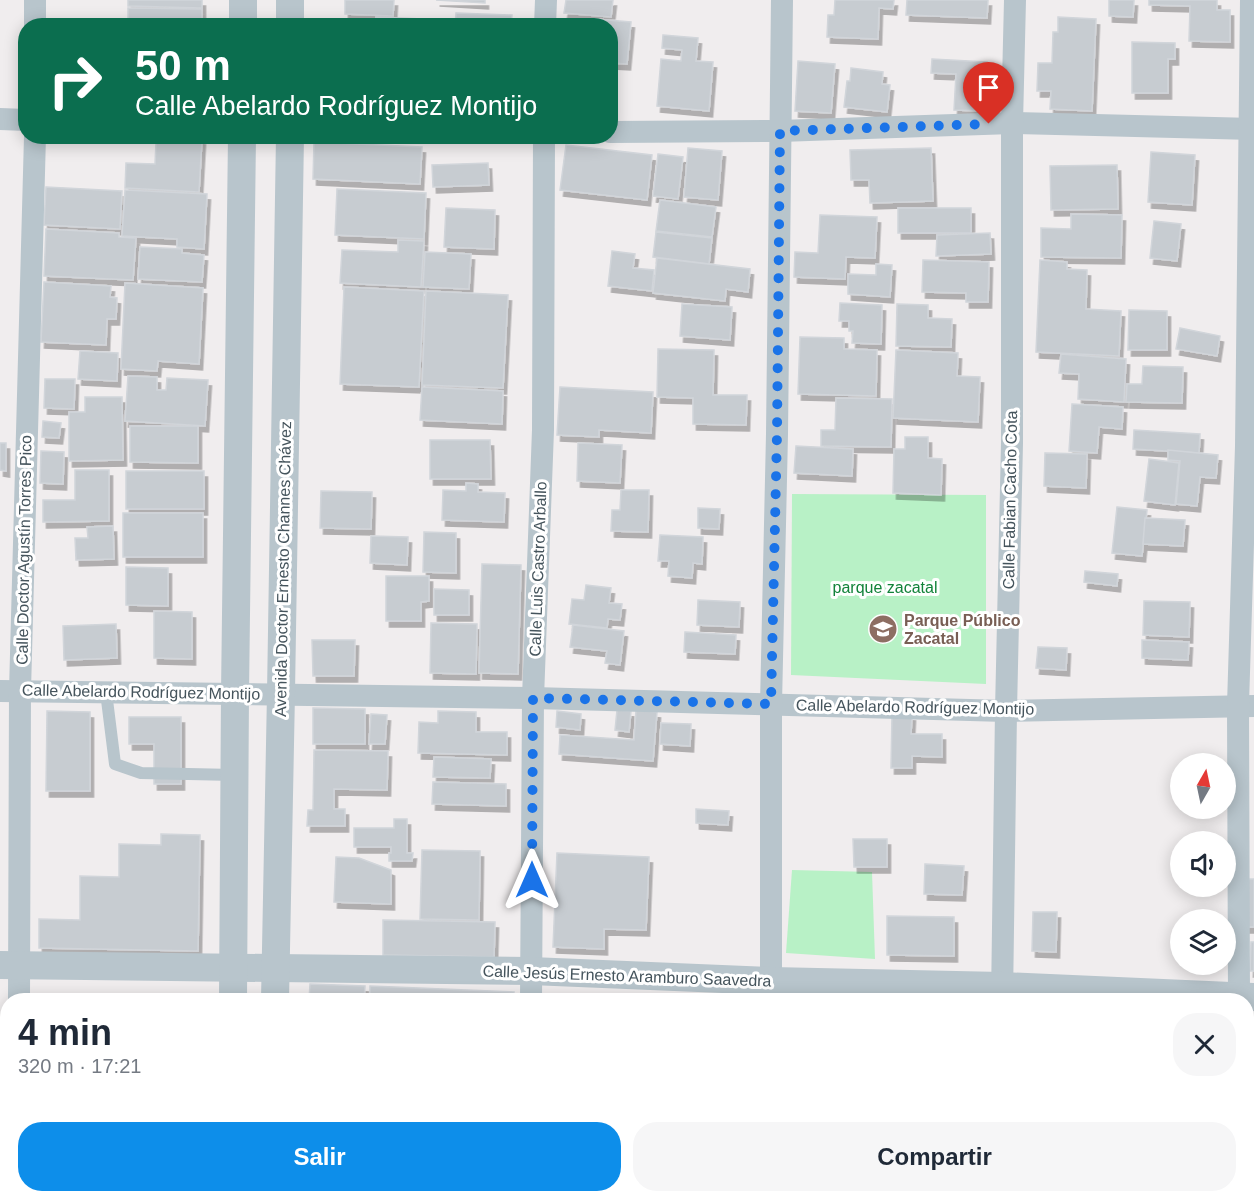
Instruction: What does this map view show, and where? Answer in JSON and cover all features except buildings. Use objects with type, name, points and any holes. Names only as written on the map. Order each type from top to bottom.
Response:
[{"type":"street","points":[[35,0],[35,18]]},
{"type":"street","points":[[243,0],[243,18]]},
{"type":"street","points":[[290,0],[290,18]]},
{"type":"street","points":[[545,18],[546,0]]},
{"type":"street","points":[[771,991],[771,704],[782,0]]},
{"type":"street","name":"Calle Fabian Cacho Cota","points":[[1002,993],[1012,443],[1012,123],[1015,0]]},
{"type":"street","points":[[1244,993],[1246,446],[1252,129],[1251,0]]},
{"type":"street","points":[[0,119],[18,120]]},
{"type":"street","points":[[618,132],[780,131],[1012,123],[1252,129]]},
{"type":"street","name":"Calle Doctor Agustín Torres Pico","points":[[18,993],[10,965],[10,691],[35,144]]},
{"type":"street","points":[[233,993],[242,144]]},
{"type":"street","name":"Avenida Doctor Ernesto Channes Chávez","points":[[275,993],[290,144]]},
{"type":"street","name":"Calle Luis Castro Arballo","points":[[531,993],[533,698],[543,430],[544,144]]},
{"type":"street","name":"Calle Abelardo Rodríguez Montijo","points":[[10,691],[533,698],[1006,711],[1246,706]]},
{"type":"street","name":"Calle Jesús Ernesto Aramburo Saavedra","points":[[10,965],[531,971],[771,991],[1002,993]]},
{"type":"lane","points":[[106,692],[115,764],[141,773],[235,775]]},
{"type":"green space","name":"parque zacatal","points":[[792,494],[986,495],[986,684],[791,675]]},
{"type":"green space","points":[[792,870],[872,872],[875,959],[786,953]]},
{"type":"place","name":"Parque Público Zacatal","points":[[883,629]]},
{"type":"route","points":[[532,880],[533,698],[771,704],[780,131],[989,124]]}]
